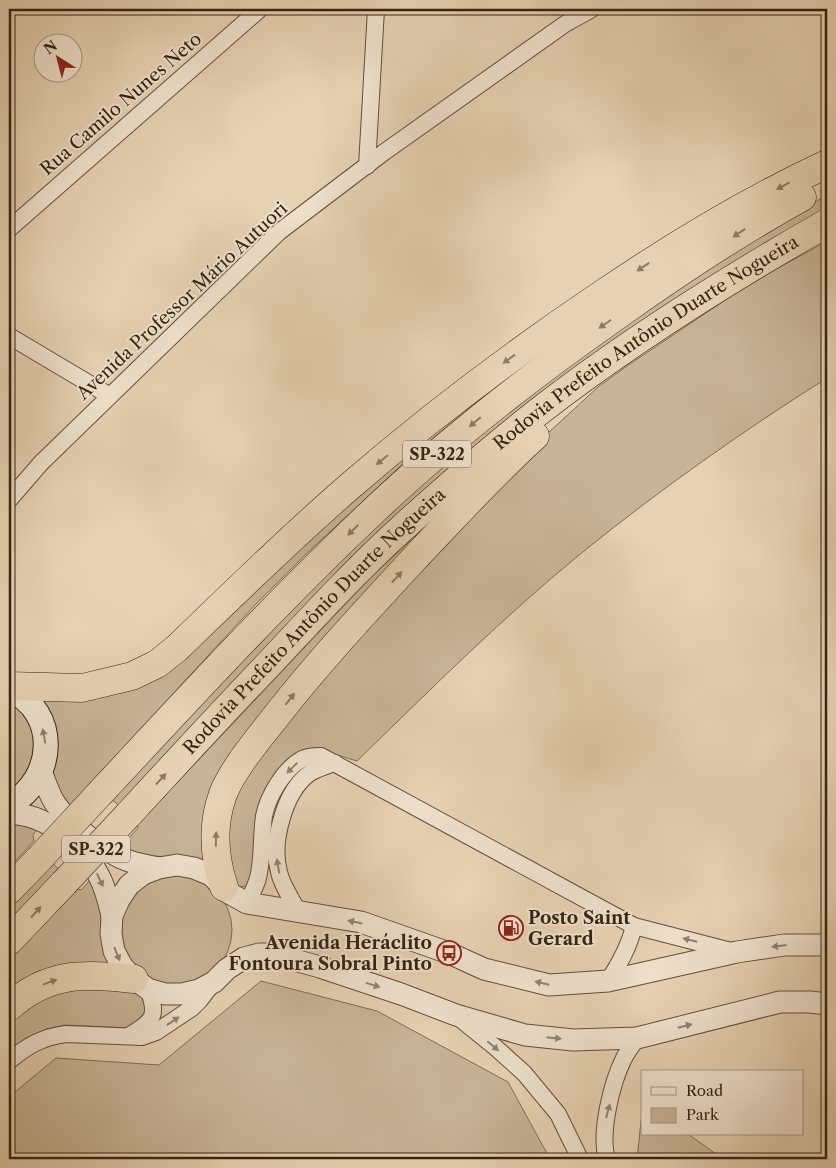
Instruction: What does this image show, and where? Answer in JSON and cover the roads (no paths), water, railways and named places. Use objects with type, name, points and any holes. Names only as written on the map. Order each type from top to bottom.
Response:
[{"type":"highway","points":[[9,687],[82,688],[132,676],[157,664],[177,648],[350,486],[478,381],[559,323],[649,263],[728,215],[827,164]]},
{"type":"highway","name":"Rodovia Prefeito Antônio Duarte Nogueira","points":[[9,890],[269,613],[367,516],[443,449],[571,347],[656,288],[751,225],[827,183]]},
{"type":"highway","name":"Rodovia Prefeito Antônio Duarte Nogueira","points":[[9,941],[304,626],[398,532],[469,469],[538,412],[595,370],[693,303],[827,223]]},
{"type":"highway","points":[[234,894],[218,867],[216,852],[217,813],[223,793],[257,740],[297,689],[468,501],[522,448],[693,303]]},
{"type":"highway","points":[[9,1007],[37,988],[62,977],[110,977],[141,984]]},
{"type":"main road","points":[[9,687],[30,704],[40,719],[45,736],[46,754],[41,771],[33,786],[20,799],[9,805]]},
{"type":"street","name":"Rua Camilo Nunes Neto","points":[[9,229],[260,9]]},
{"type":"street","points":[[366,166],[368,160],[376,9]]},
{"type":"street","name":"Avenida Professor Mário Autuori","points":[[9,500],[40,463],[279,232],[565,16],[592,9]]},
{"type":"street","points":[[9,336],[110,396]]},
{"type":"street","points":[[234,894],[258,878],[265,814],[281,780],[293,765],[303,758],[320,756],[634,926],[737,952]]},
{"type":"street","points":[[298,910],[278,872],[279,832],[283,815],[298,784],[309,774],[335,763]]},
{"type":"street","points":[[41,771],[54,801],[61,811],[84,833],[116,856],[159,868]]},
{"type":"street","points":[[9,814],[23,815],[43,821],[70,840],[88,858],[99,874],[112,916],[111,934],[114,951],[122,966],[141,984],[154,1010],[151,1020],[145,1027],[128,1036]]},
{"type":"street","points":[[112,916],[119,900],[129,886],[143,874],[159,868],[177,865],[194,868],[210,875],[234,894],[298,910],[360,922],[449,953],[484,969],[549,985],[608,981],[737,952],[784,945],[827,945]]},
{"type":"street","points":[[608,981],[623,959],[630,943],[634,926]]},
{"type":"street","points":[[141,984],[165,994],[182,994],[199,990],[244,958],[259,954],[272,954],[320,967],[401,994],[456,1016],[525,1035],[573,1040],[637,1038],[780,1002],[827,1004]]},
{"type":"street","points":[[9,1061],[40,1039],[54,1035],[142,1037],[162,1028],[200,1000],[221,975]]},
{"type":"street","points":[[456,1016],[524,1073],[558,1114],[580,1159]]},
{"type":"street","points":[[607,1159],[604,1151],[607,1115],[624,1057],[637,1038]]},
{"type":"place","name":"Posto Saint Gerard","points":[[511,928]]},
{"type":"place","name":"Avenida Heráclito Fontoura Sobral Pinto","points":[[449,953]]}]
